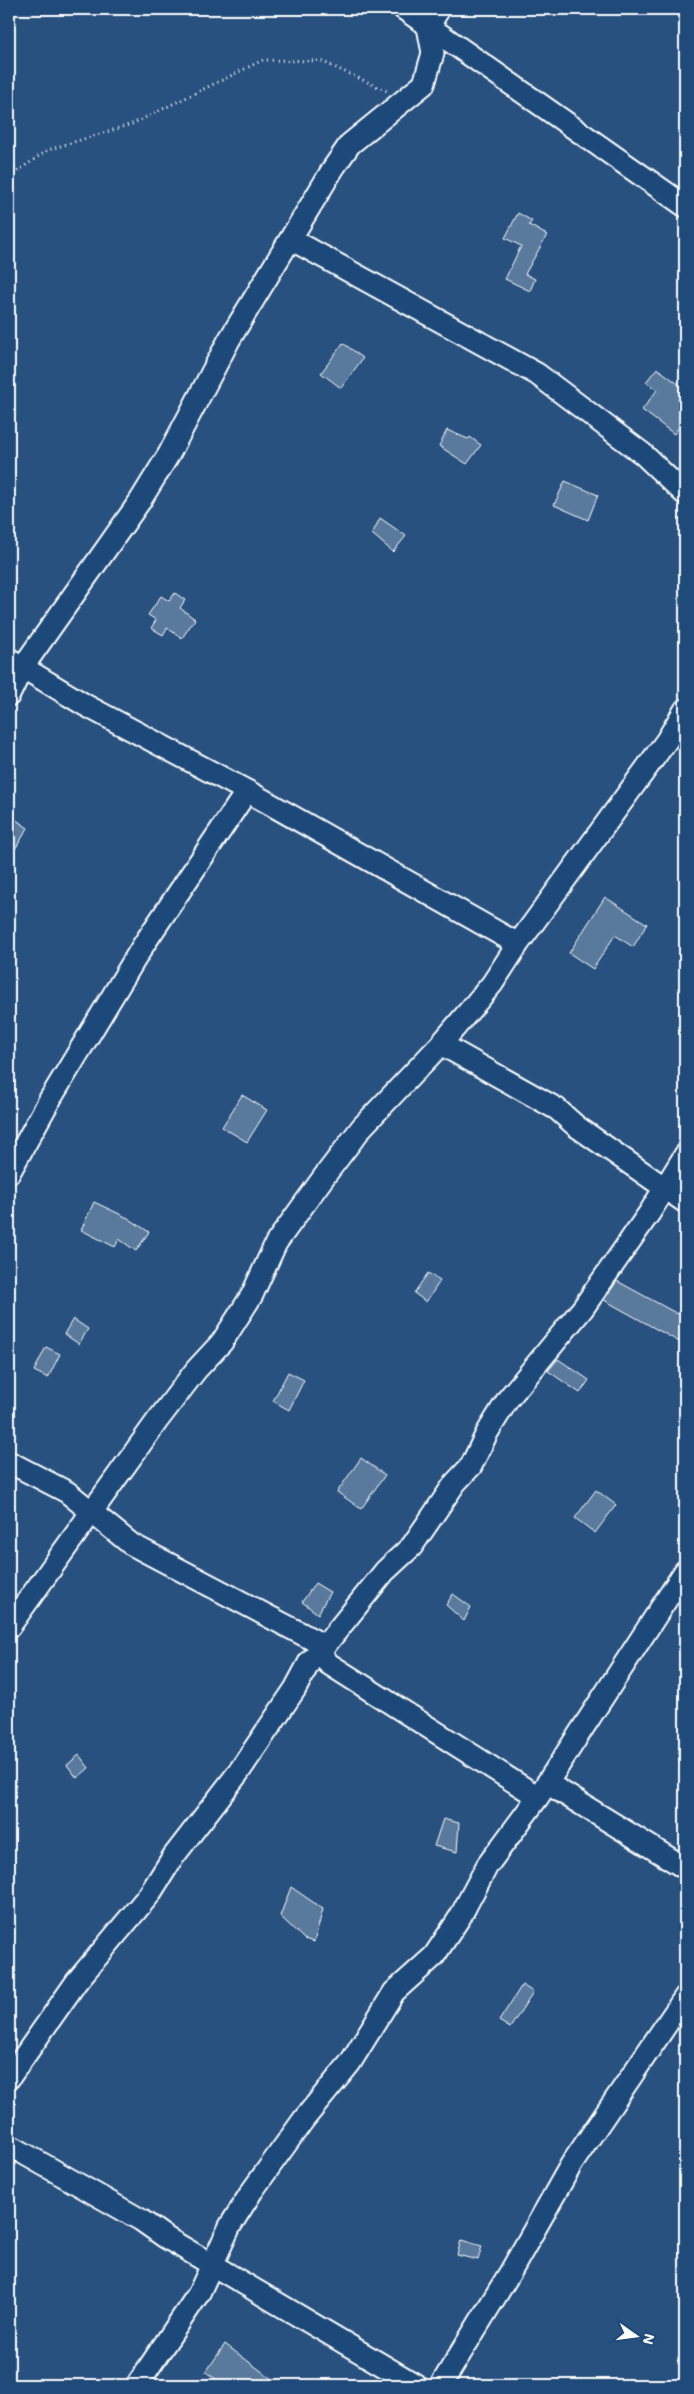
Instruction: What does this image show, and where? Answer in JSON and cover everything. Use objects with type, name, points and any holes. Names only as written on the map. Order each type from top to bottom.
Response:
[{"type":"street","points":[[404,9],[433,18],[685,206]]},
{"type":"street","points":[[9,695],[15,663],[140,501],[169,454],[229,340],[334,167],[357,138],[424,84],[433,53],[433,18]]},
{"type":"street","points":[[298,243],[537,374],[643,454],[685,494]]},
{"type":"street","points":[[15,663],[85,705],[248,791],[518,944]]},
{"type":"street","points":[[9,1627],[157,1421],[226,1335],[252,1295],[276,1243],[323,1178],[362,1127],[441,1044],[492,984],[518,944],[667,740],[685,710]]},
{"type":"street","points":[[9,1173],[49,1101],[144,944],[248,791]]},
{"type":"street","points":[[441,1044],[557,1109],[576,1126],[685,1202]]},
{"type":"street","points":[[9,2078],[77,1981],[149,1896],[172,1857],[238,1773],[295,1689],[310,1661],[322,1650],[385,1572],[412,1546],[454,1483],[471,1466],[487,1433],[508,1399],[583,1308],[650,1212],[685,1154]]},
{"type":"street","points":[[9,1462],[67,1492],[131,1544],[322,1650],[329,1664],[542,1790],[685,1868]]},
{"type":"street","points":[[137,2385],[199,2293],[230,2226],[252,2191],[304,2119],[350,2063],[394,1992],[434,1956],[460,1917],[487,1866],[542,1790],[685,1571]]},
{"type":"street","points":[[441,2385],[511,2271],[571,2165],[685,1998]]},
{"type":"street","points":[[9,2145],[141,2220],[416,2385]]},
{"type":"path","points":[[9,177],[48,150],[132,124],[263,60],[321,61],[407,99]]},
{"type":"building","points":[[518,213],[532,221],[529,225],[547,235],[525,274],[535,279],[530,291],[505,279],[521,246],[505,238]]},
{"type":"building","points":[[343,343],[363,358],[341,388],[321,373]]},
{"type":"building","points":[[657,368],[685,389],[685,419],[674,434],[642,410],[657,390],[646,382]]},
{"type":"building","points":[[447,430],[468,439],[470,437],[481,445],[467,464],[439,446]]},
{"type":"building","points":[[565,481],[598,495],[588,520],[554,505]]},
{"type":"building","points":[[380,518],[406,536],[393,552],[372,534]]},
{"type":"building","points":[[175,593],[185,600],[180,608],[195,619],[182,638],[167,628],[163,635],[151,628],[156,620],[148,615],[161,596],[169,601]]},
{"type":"building","points":[[9,815],[28,828],[9,859]]},
{"type":"building","points":[[605,897],[647,924],[633,947],[615,935],[593,969],[569,953]]},
{"type":"building","points":[[242,1095],[267,1110],[247,1142],[222,1127]]},
{"type":"building","points":[[94,1202],[128,1218],[149,1232],[136,1251],[119,1239],[115,1247],[81,1230]]},
{"type":"building","points":[[428,1273],[440,1281],[426,1302],[414,1293]]},
{"type":"building","points":[[617,1281],[685,1318],[685,1345],[604,1300]]},
{"type":"building","points":[[73,1319],[88,1329],[79,1344],[64,1334]]},
{"type":"building","points":[[46,1347],[60,1354],[48,1378],[34,1371]]},
{"type":"building","points":[[558,1359],[589,1380],[580,1393],[548,1371]]},
{"type":"building","points":[[288,1372],[304,1380],[289,1410],[273,1401]]},
{"type":"building","points":[[361,1458],[385,1475],[361,1509],[337,1492]]},
{"type":"building","points":[[596,1490],[616,1505],[595,1533],[575,1518]]},
{"type":"building","points":[[315,1583],[330,1592],[318,1614],[302,1602]]},
{"type":"building","points":[[453,1594],[471,1607],[464,1621],[446,1605]]},
{"type":"building","points":[[79,1755],[89,1768],[77,1778],[67,1765]]},
{"type":"building","points":[[443,1819],[459,1823],[457,1852],[434,1846]]},
{"type":"building","points":[[291,1887],[323,1909],[314,1942],[304,1939],[280,1916]]},
{"type":"building","points":[[522,1985],[533,1992],[510,2028],[499,2021]]},
{"type":"building","points":[[461,2240],[482,2246],[478,2260],[457,2255]]},
{"type":"building","points":[[225,2344],[280,2385],[224,2385],[206,2372]]}]
